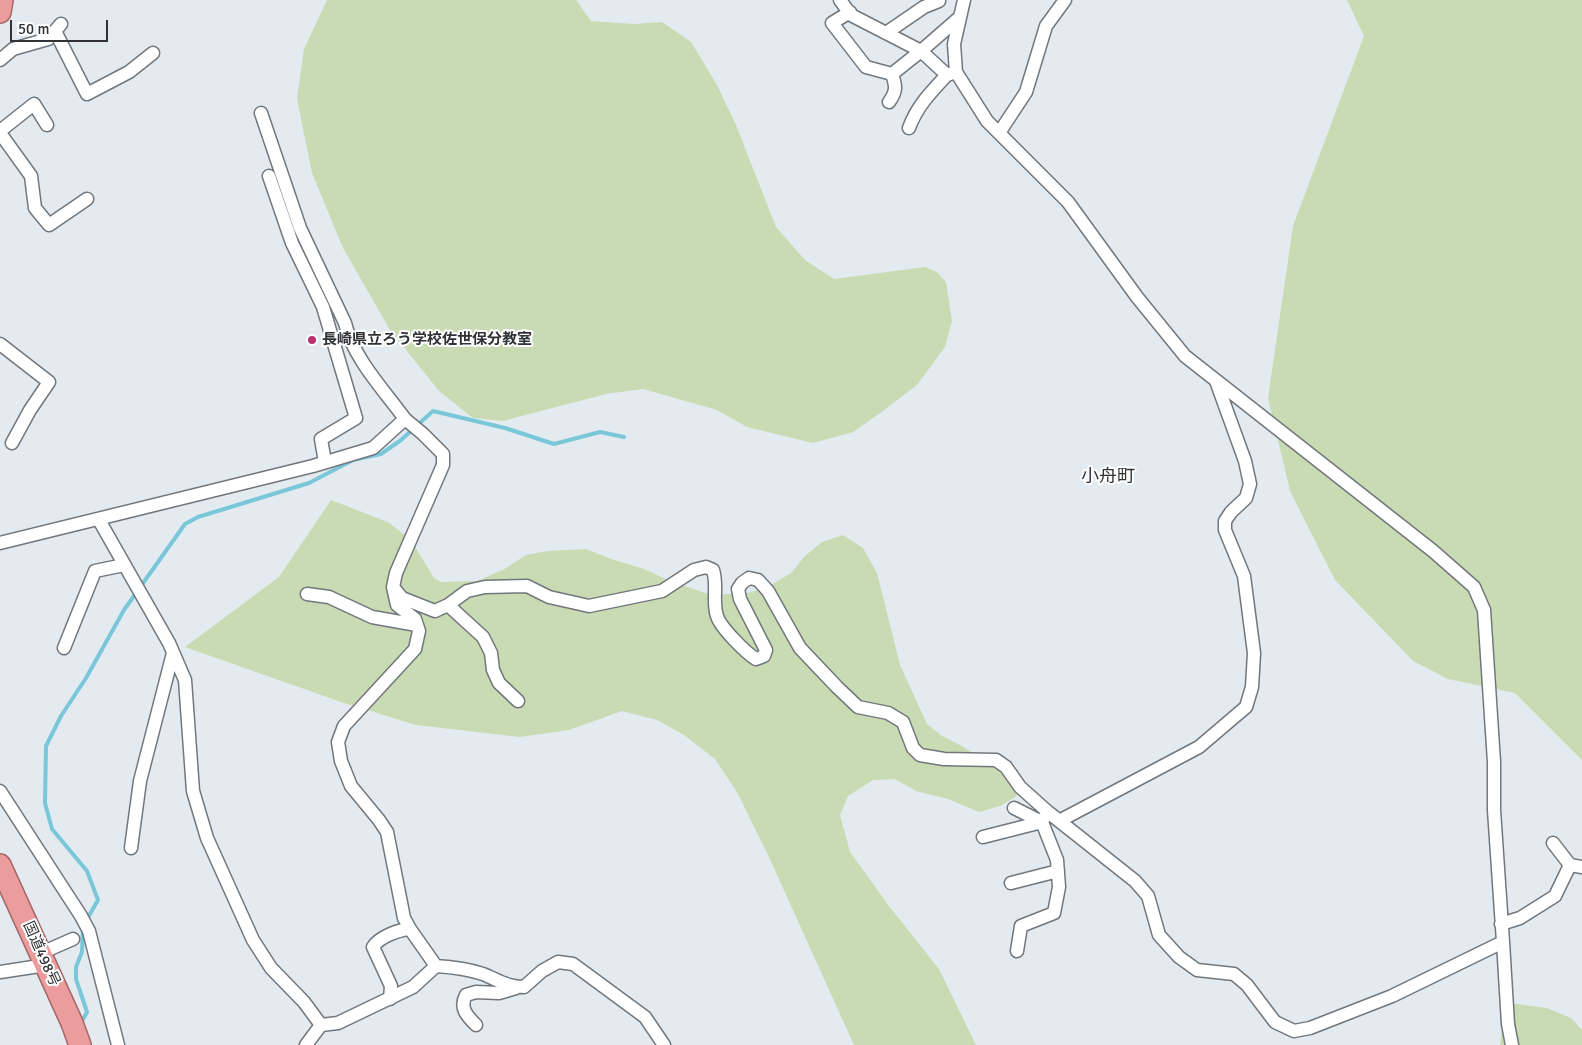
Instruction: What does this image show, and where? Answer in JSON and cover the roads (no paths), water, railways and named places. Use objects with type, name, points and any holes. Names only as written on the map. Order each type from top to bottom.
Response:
[{"type":"highway","points":[[0,12],[2,0]]},
{"type":"highway","name":"国道498号","points":[[0,865],[72,1023],[80,1045]]},
{"type":"street","points":[[840,0],[850,12],[921,51],[952,74],[987,121],[1068,202],[1137,297],[1185,356],[1433,551],[1474,587],[1484,610],[1494,762],[1494,810],[1502,942],[1508,1024],[1512,1045]]},
{"type":"street","points":[[886,32],[924,7],[939,0]]},
{"type":"street","points":[[909,128],[913,116],[923,100],[952,74],[954,44],[964,0]]},
{"type":"street","points":[[999,133],[1026,92],[1046,26],[1065,0]]},
{"type":"street","points":[[850,12],[832,23],[866,67],[892,74]]},
{"type":"street","points":[[892,74],[960,17]]},
{"type":"street","points":[[0,60],[13,49],[48,39],[58,27],[87,94],[128,72],[153,53]]},
{"type":"street","points":[[889,102],[895,94],[896,86],[892,74]]},
{"type":"street","points":[[47,125],[34,104],[0,132],[31,176],[35,208],[49,225],[87,199]]},
{"type":"street","points":[[261,113],[300,228],[345,323],[348,337],[356,353],[407,422],[423,434],[443,454],[444,465],[396,573],[393,587],[397,605],[415,619],[419,631],[415,649],[344,726],[338,742],[342,761],[350,786],[387,832],[404,918],[436,966],[463,969],[481,974],[509,987],[521,987]]},
{"type":"street","points":[[269,176],[292,243],[323,307],[356,418],[321,438],[325,462]]},
{"type":"street","points":[[0,344],[49,382],[30,410],[12,443]]},
{"type":"street","points":[[1059,821],[1199,747],[1246,707],[1252,687],[1254,653],[1244,576],[1225,530],[1225,521],[1231,512],[1246,498],[1250,484],[1245,461],[1216,380]]},
{"type":"street","points":[[0,543],[99,520],[373,448],[407,422]]},
{"type":"street","points":[[99,520],[173,653],[185,680],[193,791],[207,838],[253,940],[271,968],[304,1002],[322,1025]]},
{"type":"street","points":[[64,648],[65,633],[95,571],[124,564]]},
{"type":"street","points":[[393,587],[402,598],[435,611],[448,605],[467,591],[485,586],[527,586],[549,597],[590,606],[662,592],[694,570],[706,567],[713,570],[716,579],[717,618],[744,651],[756,659],[764,656],[766,650],[740,598],[738,589],[749,578],[758,580],[768,591],[782,613],[800,648],[858,707],[888,713],[903,722],[913,748],[920,755],[944,759],[996,760],[1006,767],[1045,817],[1057,860],[1060,887],[1054,913],[1021,926],[1017,950]]},
{"type":"street","points":[[307,594],[329,597],[372,618],[417,625]]},
{"type":"street","points":[[448,605],[483,637],[491,653],[493,670],[499,683],[518,700]]},
{"type":"street","points":[[131,848],[140,781],[173,653]]},
{"type":"street","points":[[0,791],[89,931],[118,1045]]},
{"type":"street","points":[[1014,808],[1059,821],[1135,880],[1148,896],[1159,935],[1178,957],[1197,970],[1234,974],[1247,985],[1275,1022],[1294,1032],[1310,1028],[1392,996],[1502,942]]},
{"type":"street","points":[[984,837],[1045,817]]},
{"type":"street","points":[[1502,924],[1520,918],[1555,896],[1576,866],[1553,843]]},
{"type":"street","points":[[1011,883],[1058,871]]},
{"type":"street","points":[[390,998],[391,986],[373,947],[377,941],[403,929],[410,929]]},
{"type":"street","points":[[0,972],[43,959],[73,939]]},
{"type":"street","points":[[476,1025],[463,1009],[463,1001],[466,995],[476,992],[499,993],[524,987],[542,971],[558,962],[573,964],[645,1017],[664,1045]]},
{"type":"street","points":[[306,1045],[322,1025],[338,1023],[413,987],[436,966]]},
{"type":"waterway","points":[[86,921],[98,900],[87,871],[52,829],[45,803],[46,746],[61,716],[86,678],[124,610],[185,524],[198,517],[309,483],[353,460],[381,454],[401,440],[433,411],[505,428],[554,444],[600,432],[624,437]]},
{"type":"waterway","points":[[80,1025],[87,1012],[76,979],[76,967],[82,952],[83,927]]},
{"type":"place","name":"長崎県立ろう学校佐世保分教室","points":[[312,340]]},
{"type":"district","name":"小舟町","points":[[1108,477]]}]
